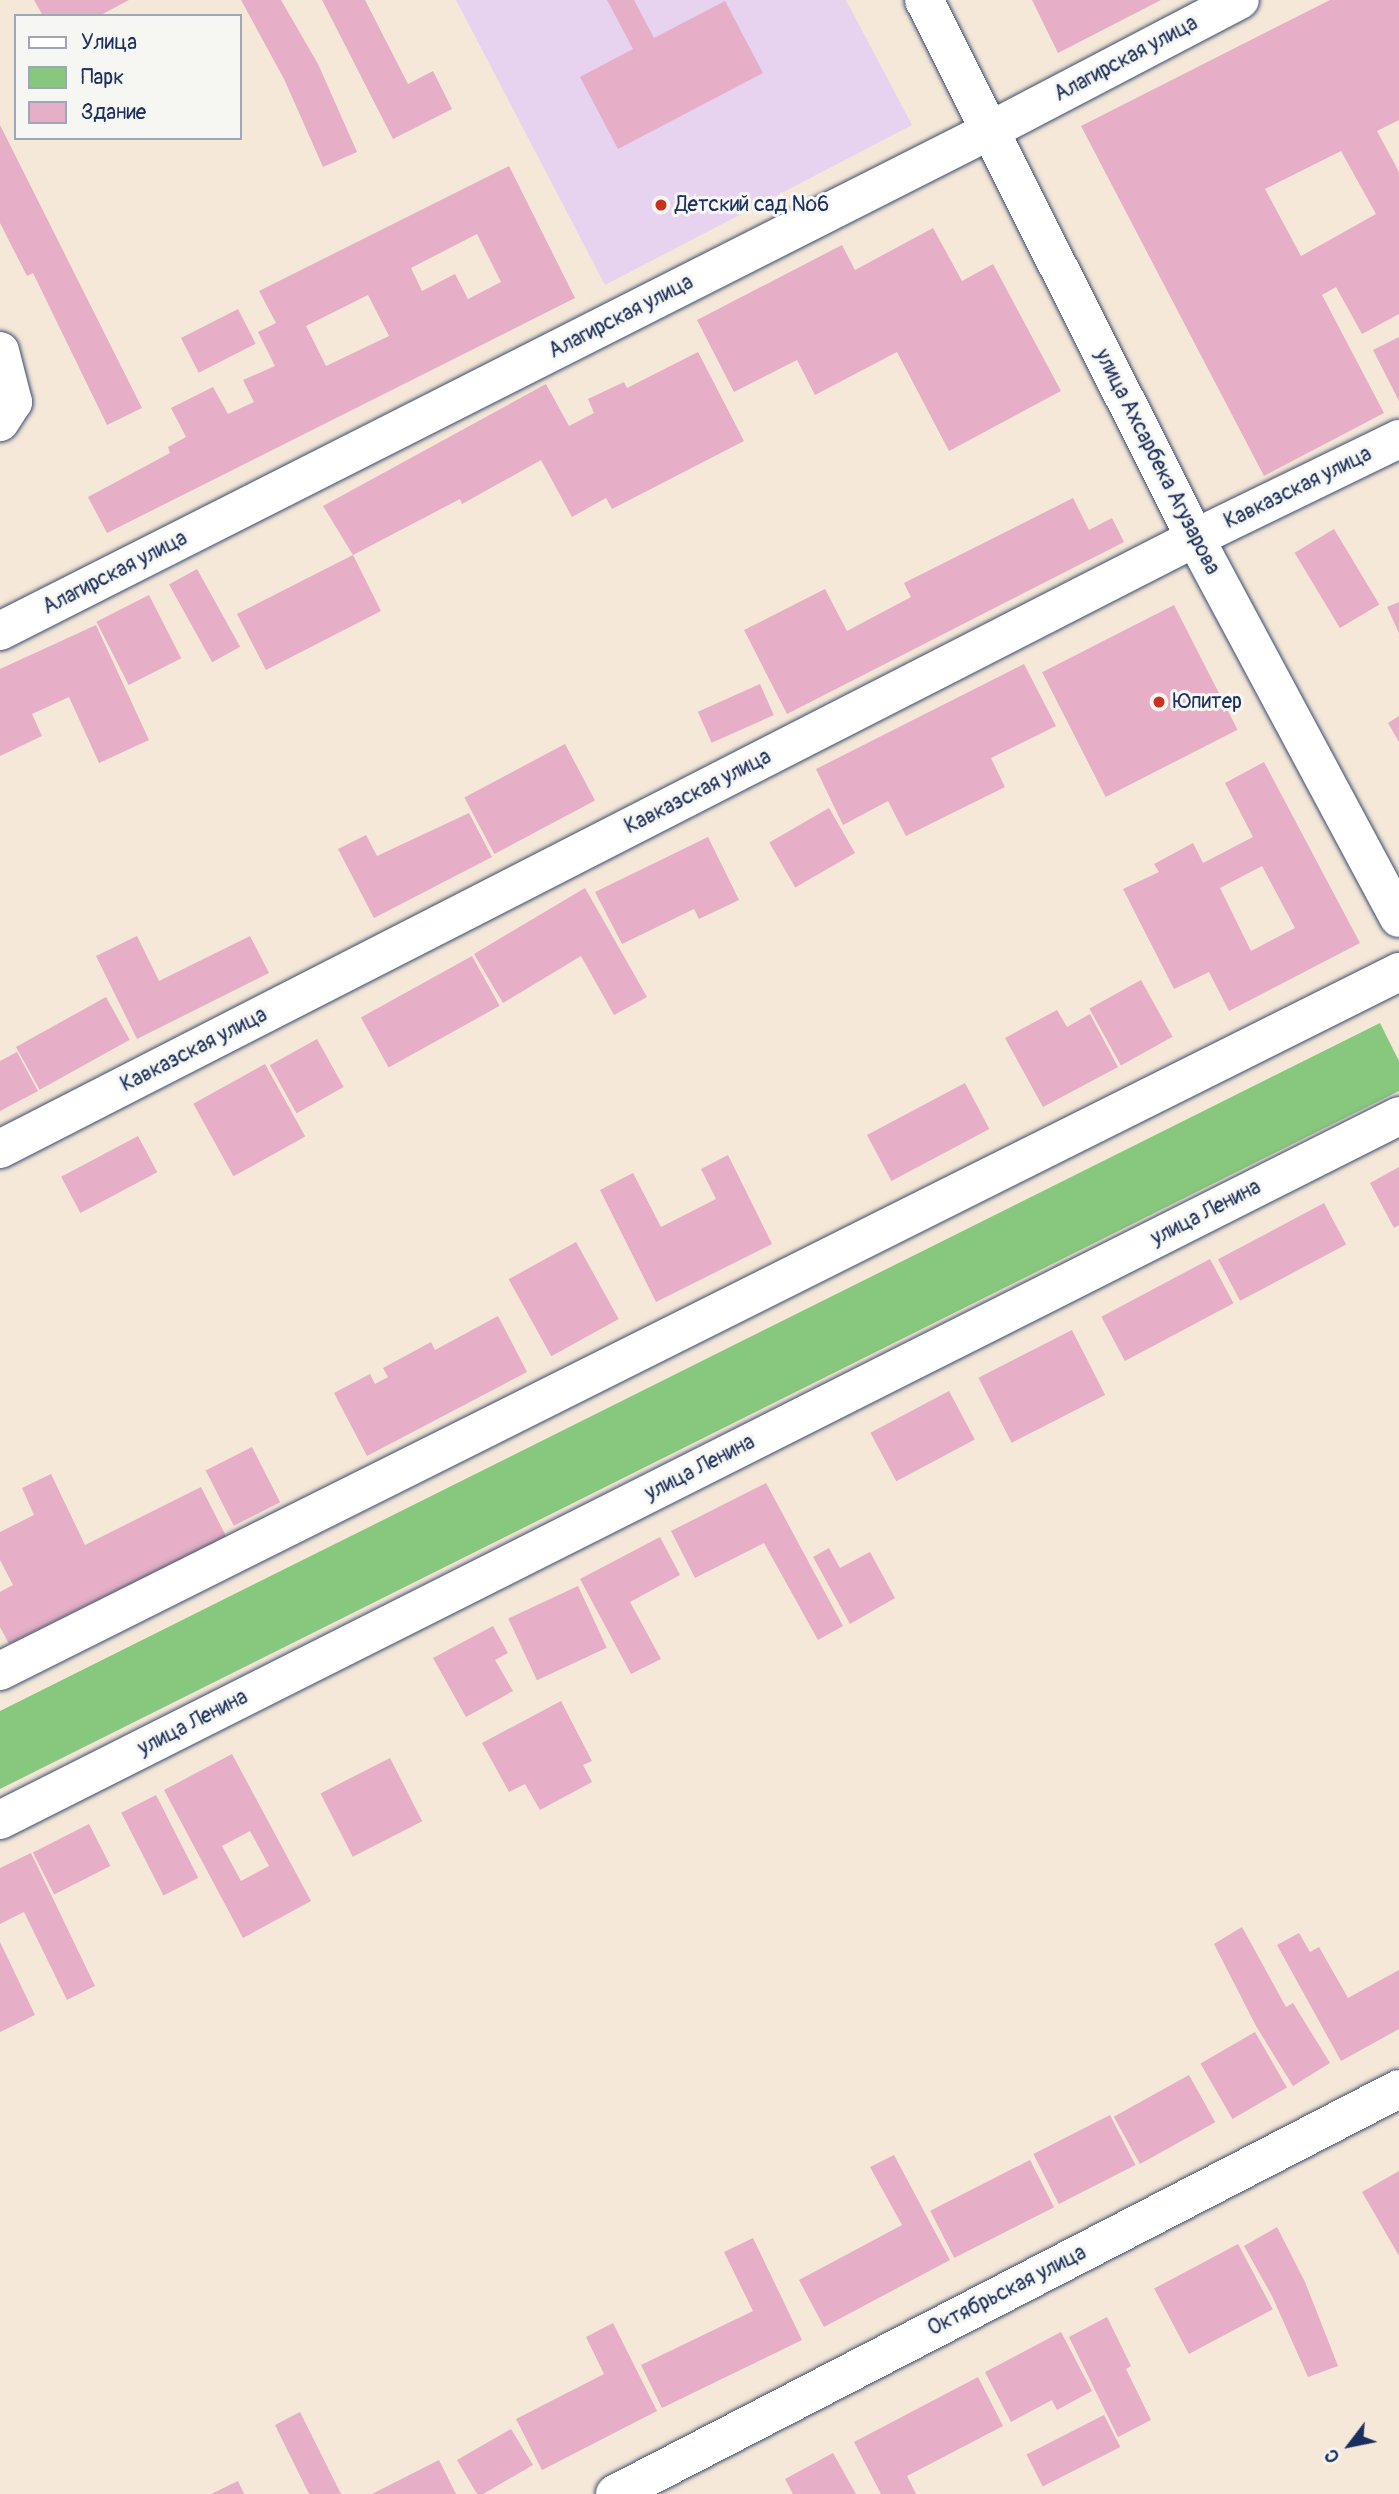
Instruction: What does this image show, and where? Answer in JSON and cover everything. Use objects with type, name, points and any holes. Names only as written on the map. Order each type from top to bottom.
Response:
[{"type":"street","name":"улица Ахсарбека Агузарова","points":[[924,0],[1195,538],[1399,918]]},
{"type":"street","name":"Алагирская улица","points":[[0,631],[989,131],[1240,0]]},
{"type":"street","points":[[0,351],[13,402],[0,422]]},
{"type":"street","name":"Кавказская улица","points":[[0,1149],[1195,538],[1399,439]]},
{"type":"street","points":[[0,1671],[1399,972]]},
{"type":"street","name":"улица Ленина","points":[[0,1820],[1399,1116]]},
{"type":"street","name":"Октябрьская улица","points":[[615,2494],[1399,2089]]},
{"type":"shaded area","name":"Детский сад №6","points":[[456,0],[846,0],[912,125],[605,285]]},
{"type":"green space","points":[[1380,1023],[1399,1061],[1399,1091],[0,1789],[0,1711]]},
{"type":"building","points":[[34,0],[129,0],[103,14],[42,14]]},
{"type":"building","points":[[241,0],[281,0],[318,64],[357,152],[323,167],[284,79]]},
{"type":"building","points":[[322,0],[365,0],[408,84],[433,71],[452,109],[393,139]]},
{"type":"building","points":[[607,0],[634,0],[654,38],[725,1],[763,73],[618,149],[580,77],[633,49]]},
{"type":"building","points":[[1032,0],[1161,0],[1058,53]]},
{"type":"building","points":[[1330,0],[1399,0],[1399,120],[1377,131],[1399,172],[1399,314],[1362,334],[1336,287],[1322,295],[1384,413],[1264,476],[1081,126]],"holes":[[[1341,151],[1376,214],[1301,256],[1265,189]]]},
{"type":"building","points":[[0,125],[142,408],[107,425],[33,273],[27,276],[0,223]]},
{"type":"building","points":[[509,166],[575,298],[107,533],[88,497],[170,453],[168,447],[186,437],[171,408],[213,387],[228,414],[254,402],[243,380],[275,366],[258,332],[276,323],[259,291]],"holes":[[[477,234],[501,282],[468,299],[455,274],[422,291],[411,268]],[[368,295],[389,336],[326,366],[306,326]]]},
{"type":"building","points":[[933,228],[962,281],[993,264],[1061,391],[949,451],[897,352],[815,395],[797,360],[734,392],[697,320],[842,245],[855,270]]},
{"type":"building","points":[[238,309],[256,344],[199,373],[181,338]]},
{"type":"building","points":[[1399,337],[1399,401],[1373,350]]},
{"type":"building","points":[[698,352],[744,441],[612,509],[606,498],[572,517],[541,460],[462,504],[460,499],[353,555],[323,506],[546,384],[569,426],[594,413],[588,399],[624,382],[627,388]]},
{"type":"building","points":[[1073,498],[1089,530],[1112,518],[1124,542],[787,714],[744,630],[825,589],[847,631],[911,597],[904,583]]},
{"type":"building","points":[[1334,529],[1379,604],[1340,628],[1295,553]]},
{"type":"building","points":[[353,555],[381,611],[266,670],[237,614]]},
{"type":"building","points":[[197,569],[240,647],[212,662],[169,585]]},
{"type":"building","points":[[149,595],[181,658],[129,685],[96,622]]},
{"type":"building","points":[[1399,602],[1399,633],[1387,607]]},
{"type":"building","points":[[1174,605],[1238,730],[1106,797],[1042,672]]},
{"type":"building","points":[[96,625],[149,740],[99,763],[69,697],[32,714],[42,736],[0,756],[0,669]]},
{"type":"building","points":[[1024,664],[1056,726],[991,758],[1005,787],[906,836],[888,801],[843,825],[816,769]]},
{"type":"building","points":[[760,684],[774,715],[712,743],[698,712]]},
{"type":"building","points":[[1399,716],[1399,742],[1388,723]]},
{"type":"building","points":[[565,744],[595,801],[494,854],[464,798]]},
{"type":"building","points":[[1264,762],[1360,943],[1229,1011],[1209,972],[1174,989],[1123,889],[1159,872],[1154,864],[1193,843],[1203,863],[1253,837],[1225,783]],"holes":[[[1262,866],[1295,928],[1251,951],[1220,888]]]},
{"type":"building","points":[[829,808],[855,853],[795,888],[769,842]]},
{"type":"building","points":[[469,813],[492,857],[374,918],[338,849],[366,835],[377,856]]},
{"type":"building","points":[[708,837],[739,900],[699,919],[694,909],[622,944],[595,892]]},
{"type":"building","points":[[585,888],[647,997],[614,1015],[581,956],[503,1003],[474,954]]},
{"type":"building","points":[[137,936],[159,981],[250,936],[269,973],[137,1039],[96,956]]},
{"type":"building","points":[[472,956],[500,1006],[389,1067],[361,1018]]},
{"type":"building","points":[[1141,980],[1173,1037],[1121,1065],[1089,1009]]},
{"type":"building","points":[[106,997],[130,1040],[40,1090],[16,1047]]},
{"type":"building","points":[[1057,1010],[1067,1027],[1090,1014],[1118,1067],[1043,1107],[1005,1038]]},
{"type":"building","points":[[317,1039],[344,1087],[296,1113],[270,1065]]},
{"type":"building","points":[[17,1052],[38,1091],[0,1111],[0,1061]]},
{"type":"building","points":[[265,1064],[305,1137],[234,1176],[193,1104]]},
{"type":"building","points":[[965,1083],[989,1129],[891,1181],[867,1135]]},
{"type":"building","points":[[138,1136],[157,1172],[80,1213],[61,1177]]},
{"type":"building","points":[[728,1155],[772,1244],[656,1302],[600,1190],[633,1173],[661,1227],[716,1199],[701,1169]]},
{"type":"building","points":[[1399,1167],[1399,1225],[1394,1228],[1370,1183]]},
{"type":"building","points":[[1324,1203],[1346,1244],[1240,1301],[1218,1259]]},
{"type":"building","points":[[576,1242],[619,1319],[551,1356],[509,1279]]},
{"type":"building","points":[[1210,1259],[1233,1303],[1125,1361],[1101,1317]]},
{"type":"building","points":[[498,1316],[527,1372],[367,1456],[334,1393],[370,1374],[375,1384],[388,1377],[383,1368],[431,1342],[435,1350]]},
{"type":"building","points":[[1072,1330],[1105,1395],[1012,1443],[978,1378]]},
{"type":"building","points":[[949,1391],[975,1440],[896,1481],[870,1433]]},
{"type":"building","points":[[252,1447],[280,1502],[234,1526],[206,1471]]},
{"type":"building","points":[[51,1474],[85,1545],[201,1487],[226,1536],[9,1644],[0,1627],[0,1592],[13,1585],[0,1560],[0,1532],[34,1515],[22,1488]]},
{"type":"building","points":[[766,1483],[843,1626],[818,1640],[764,1543],[695,1578],[671,1531]]},
{"type":"building","points":[[660,1537],[680,1575],[630,1602],[661,1659],[631,1674],[580,1579]]},
{"type":"building","points":[[829,1548],[840,1568],[870,1552],[895,1598],[850,1624],[813,1557]]},
{"type":"building","points":[[578,1586],[607,1648],[537,1680],[508,1619]]},
{"type":"building","points":[[493,1626],[508,1653],[495,1660],[513,1691],[466,1717],[433,1658]]},
{"type":"building","points":[[561,1701],[592,1761],[583,1765],[592,1782],[540,1810],[525,1784],[509,1792],[482,1743]]},
{"type":"building","points":[[232,1754],[311,1901],[243,1938],[164,1790]],"holes":[[[250,1831],[269,1866],[241,1881],[222,1846]]]},
{"type":"building","points":[[390,1758],[422,1821],[353,1857],[321,1793]]},
{"type":"building","points":[[156,1795],[198,1878],[163,1896],[121,1813]]},
{"type":"building","points":[[89,1824],[110,1866],[54,1894],[33,1853]]},
{"type":"building","points":[[31,1853],[95,1986],[67,2000],[24,1912],[0,1924],[0,1868]]},
{"type":"building","points":[[1242,1927],[1286,2007],[1293,2003],[1330,2063],[1293,2086],[1256,2026],[1214,1944]]},
{"type":"building","points":[[1299,1933],[1310,1952],[1319,1947],[1348,1998],[1399,1970],[1399,2029],[1341,2061],[1277,1945]]},
{"type":"building","points":[[0,1942],[35,2015],[0,2032]]},
{"type":"building","points":[[1255,2032],[1287,2087],[1232,2119],[1200,2064]]},
{"type":"building","points":[[1189,2075],[1215,2122],[1140,2164],[1114,2117]]},
{"type":"building","points":[[1110,2115],[1135,2165],[1059,2204],[1033,2154]]},
{"type":"building","points":[[894,2155],[950,2260],[824,2327],[799,2280],[902,2225],[870,2167]]},
{"type":"building","points":[[1030,2160],[1054,2207],[954,2258],[930,2211]]},
{"type":"building","points":[[1399,2171],[1399,2256],[1362,2192]]},
{"type":"building","points":[[1277,2227],[1305,2282],[1338,2366],[1308,2377],[1272,2296],[1244,2246]]},
{"type":"building","points":[[753,2238],[802,2340],[662,2408],[641,2365],[753,2311],[724,2252]]},
{"type":"building","points":[[1238,2244],[1273,2309],[1189,2354],[1154,2289]]},
{"type":"building","points":[[1107,2317],[1131,2366],[1126,2369],[1151,2420],[1118,2437],[1069,2337]]},
{"type":"building","points":[[613,2323],[657,2411],[542,2470],[516,2419],[604,2374],[586,2337]]},
{"type":"building","points":[[1061,2332],[1092,2391],[1057,2410],[1052,2400],[1011,2422],[985,2372]]},
{"type":"building","points":[[978,2377],[1003,2426],[907,2476],[916,2494],[881,2494],[854,2442]]},
{"type":"building","points":[[300,2412],[341,2494],[309,2494],[275,2425]]},
{"type":"building","points":[[1104,2415],[1120,2447],[1043,2487],[1026,2454]]},
{"type":"building","points":[[511,2429],[533,2465],[483,2494],[477,2494],[457,2460]]},
{"type":"building","points":[[833,2453],[856,2494],[793,2494],[785,2479]]},
{"type":"building","points":[[439,2460],[456,2494],[372,2494]]},
{"type":"building","points":[[238,2481],[244,2494],[211,2494]]},
{"type":"place","name":"Детский сад №6","points":[[661,205]]},
{"type":"place","name":"Юпитер","points":[[1159,702]]}]
